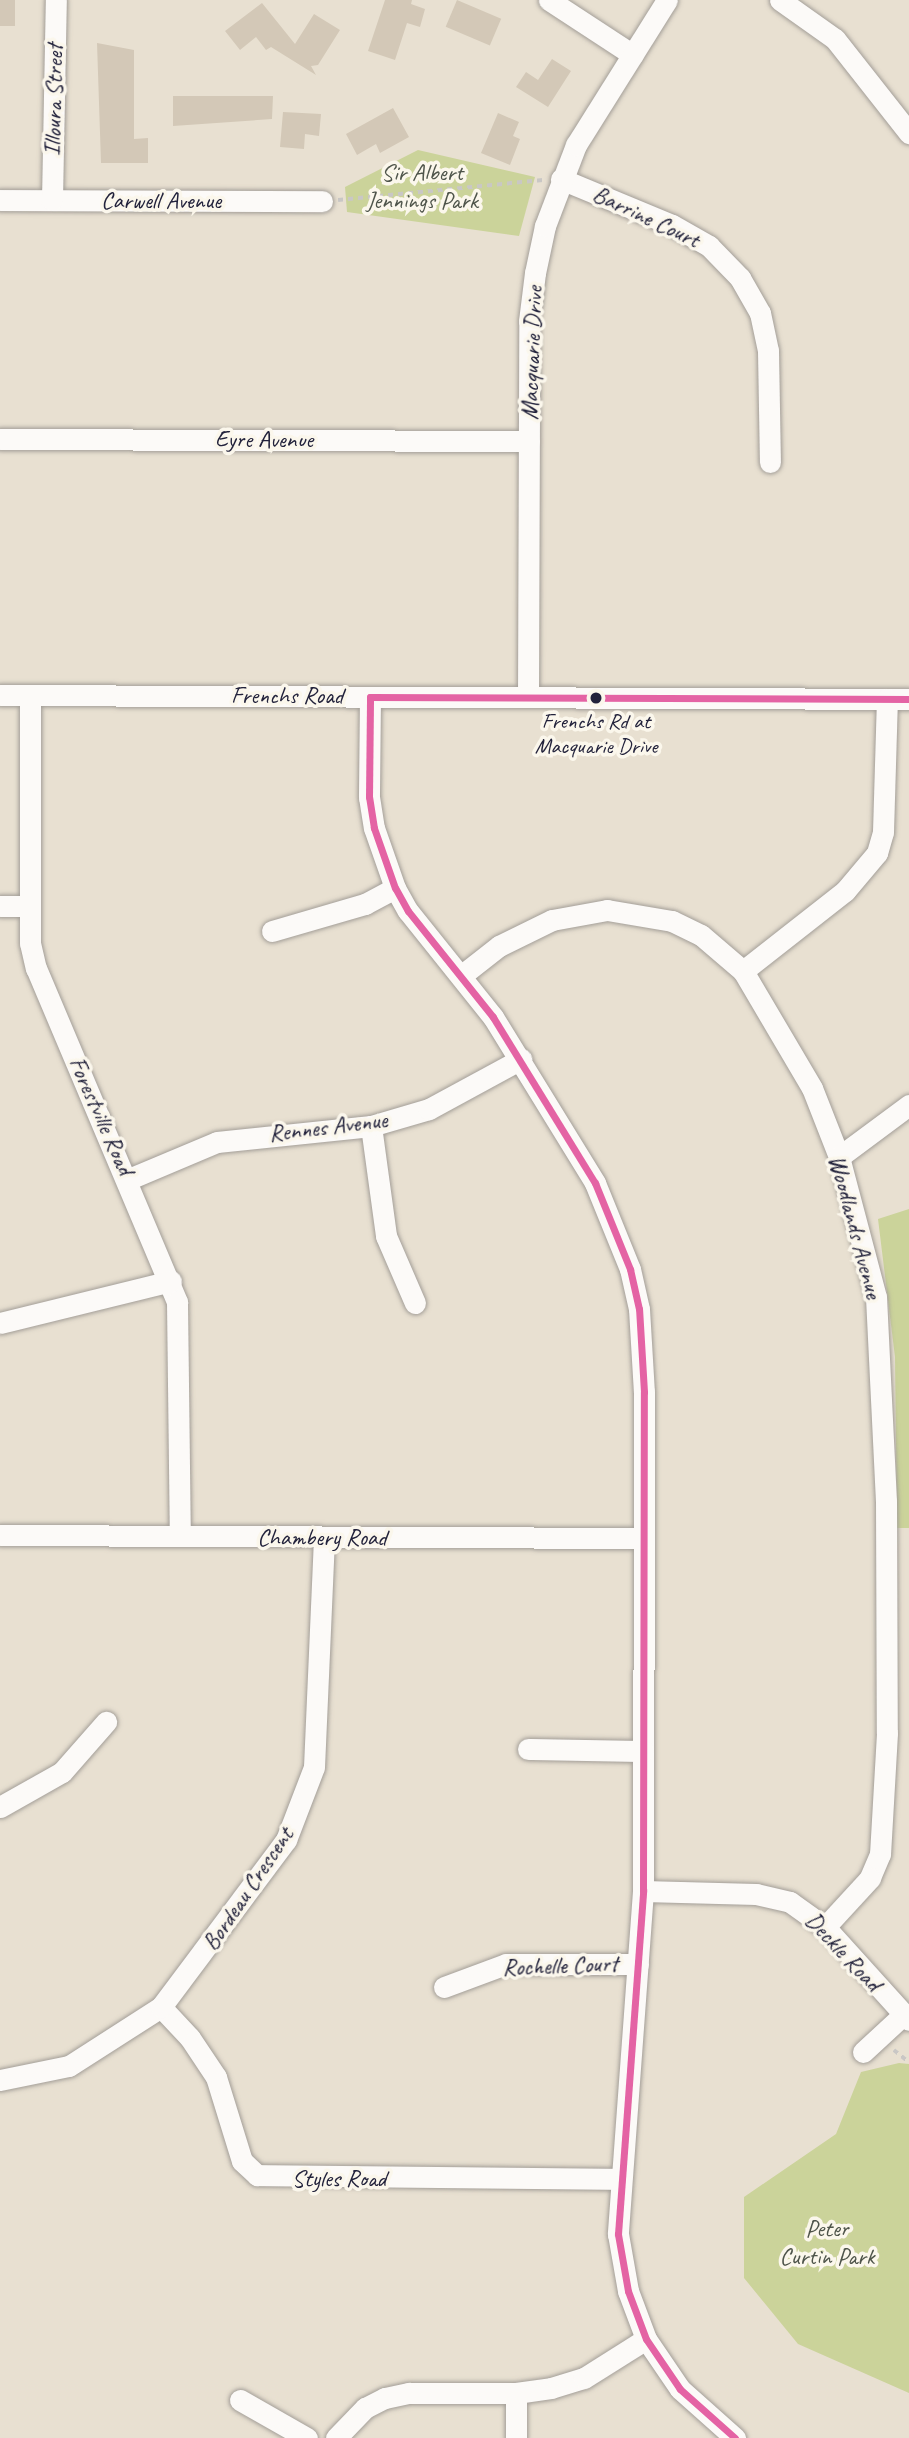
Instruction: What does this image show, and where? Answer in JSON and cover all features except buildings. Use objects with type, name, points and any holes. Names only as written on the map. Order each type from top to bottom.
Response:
[{"type":"street","name":"Illoura Street","points":[[52,200],[56,0]]},
{"type":"street","points":[[549,0],[633,55]]},
{"type":"street","name":"Macquarie Drive","points":[[528,697],[529,321],[535,273],[561,179],[592,119],[667,0]]},
{"type":"street","points":[[780,0],[835,39],[909,133]]},
{"type":"street","name":"Barrine Court","points":[[561,179],[672,225],[709,246],[740,278],[760,313],[768,351],[770,462]]},
{"type":"street","name":"Carwell Avenue","points":[[0,200],[322,201]]},
{"type":"street","name":"Eyre Avenue","points":[[0,439],[529,442]]},
{"type":"street","name":"Frenchs Road","points":[[0,695],[909,699]]},
{"type":"street","name":"Forestville Road","points":[[30,695],[28,906],[36,968],[171,1281],[179,1325],[180,1536]]},
{"type":"street","points":[[370,697],[369,797],[374,828],[395,888],[432,942],[462,975],[521,1059],[595,1183],[630,1269],[643,1348],[643,1891],[620,2179],[621,2264],[646,2339],[680,2389],[735,2438]]},
{"type":"street","points":[[743,971],[845,891],[877,853],[883,832],[887,699]]},
{"type":"street","points":[[272,931],[365,904],[395,888]]},
{"type":"street","points":[[0,906],[28,906]]},
{"type":"street","name":"Woodlands Avenue","points":[[462,975],[499,947],[540,925],[607,911],[672,921],[701,936],[743,971],[812,1088],[839,1157],[876,1297],[886,1501],[887,1733],[880,1854],[870,1878],[825,1927]]},
{"type":"street","name":"Rennes Avenue","points":[[129,1179],[217,1142],[371,1126],[429,1109],[521,1059]]},
{"type":"street","points":[[839,1157],[909,1105]]},
{"type":"street","points":[[371,1126],[386,1236],[415,1303]]},
{"type":"street","points":[[0,1323],[171,1281]]},
{"type":"street","name":"Chambery Road","points":[[0,1535],[324,1539],[644,1538]]},
{"type":"street","name":"Bordeau Crescent","points":[[0,2080],[69,2066],[161,2007],[268,1867],[304,1802],[314,1767],[318,1724],[324,1539]]},
{"type":"street","points":[[0,1807],[62,1772],[106,1722]]},
{"type":"street","points":[[528,1749],[643,1751]]},
{"type":"street","name":"Deckle Road","points":[[643,1891],[774,1897],[807,1912],[825,1927],[905,2018]]},
{"type":"street","name":"Rochelle Court","points":[[444,1987],[506,1964],[638,1964]]},
{"type":"street","name":"Styles Road","points":[[161,2007],[190,2038],[216,2077],[242,2161],[257,2175],[620,2179]]},
{"type":"street","points":[[863,2052],[905,2018]]},
{"type":"street","points":[[336,2438],[365,2408],[385,2398],[409,2393],[516,2393],[584,2378],[646,2339]]},
{"type":"street","points":[[516,2393],[516,2438]]},
{"type":"street","points":[[240,2400],[307,2438]]},
{"type":"path","points":[[322,201],[561,179]]},
{"type":"green space","name":"Sir Albert Jennings Park","points":[[418,150],[535,177],[519,236],[347,212],[345,187]]},
{"type":"green space","points":[[909,1209],[909,1528],[897,1528],[895,1357],[878,1219]]},
{"type":"green space","name":"Peter Curtin Park","points":[[899,2063],[909,2064],[909,2393],[798,2344],[744,2278],[744,2197],[836,2134],[861,2072]]},
{"type":"transit line","points":[[735,2438],[680,2389],[646,2339],[628,2291],[618,2234],[643,1891],[644,1392],[639,1309],[630,1269],[595,1183],[493,1017],[408,911],[395,888],[374,828],[369,797],[370,697],[909,699]]},
{"type":"place","name":"Frenchs Rd at Macquarie Drive","points":[[596,698]]}]
